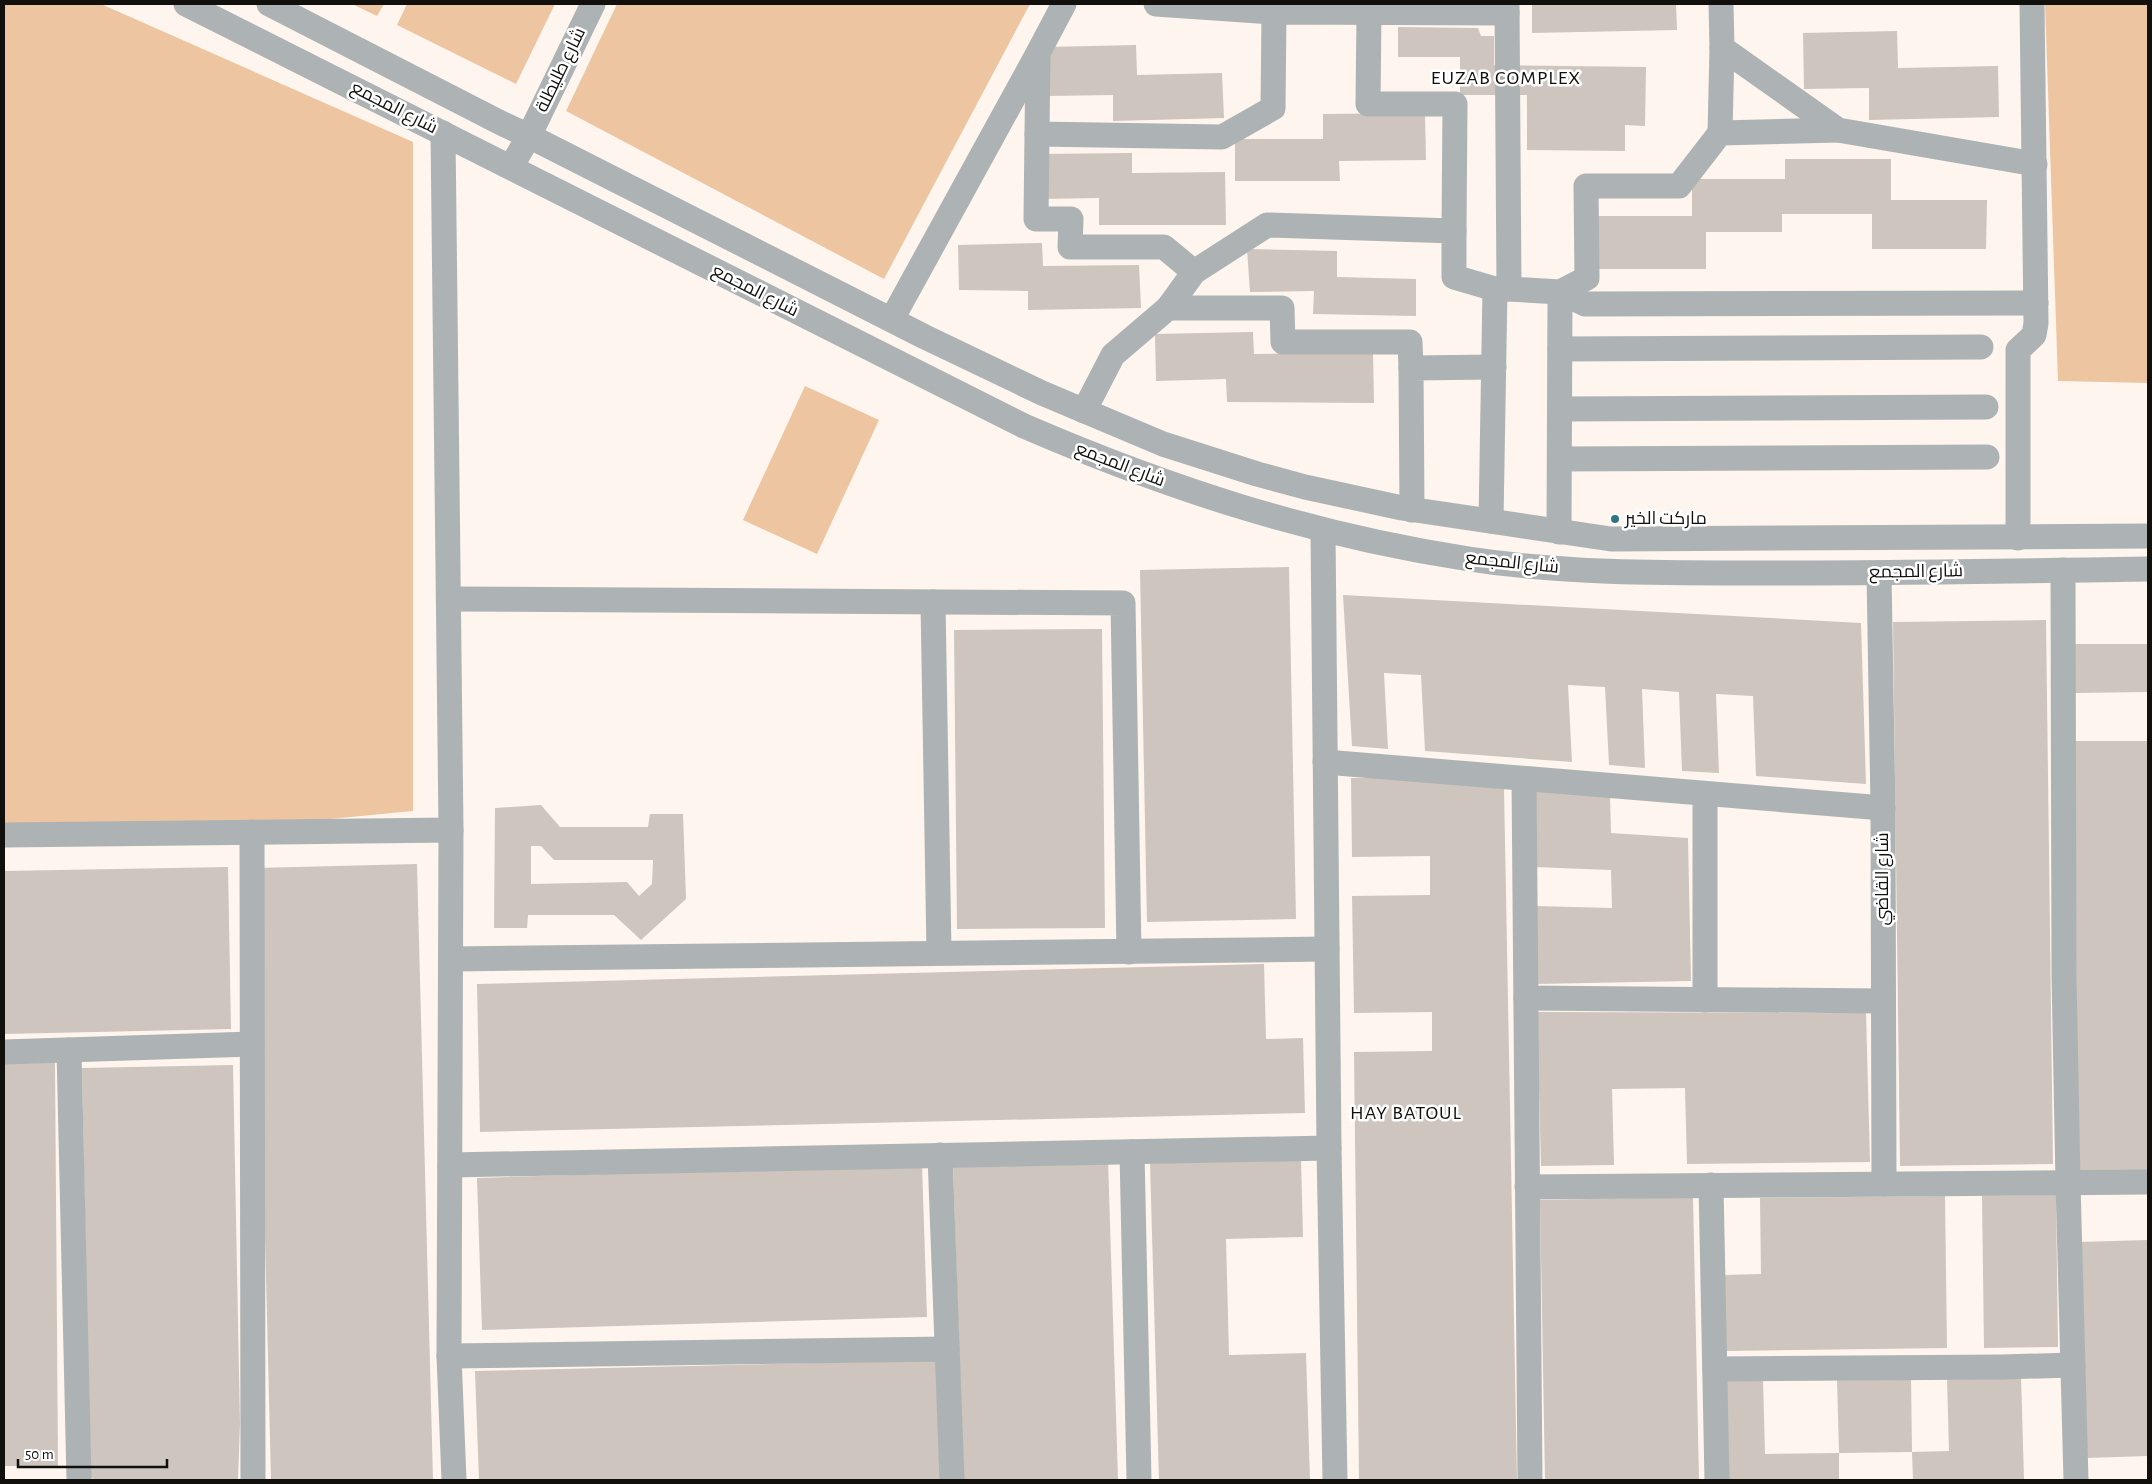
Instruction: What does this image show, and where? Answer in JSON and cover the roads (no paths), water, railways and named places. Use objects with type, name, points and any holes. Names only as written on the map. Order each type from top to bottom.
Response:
[{"type":"street","name":"شارع المجمع","points":[[186,4],[1024,426],[1090,455],[1192,493],[1323,531],[1397,547],[1472,559],[1580,570],[1641,573],[1879,573],[2148,569]]},
{"type":"street","name":"شارع المجمع","points":[[269,4],[502,124],[530,136],[983,366],[1163,444],[1257,474],[1353,498],[1412,510],[1611,539],[2148,536]]},
{"type":"street","name":"شارع طليطلة","points":[[510,168],[530,136],[593,4]]},
{"type":"street","points":[[892,319],[1064,4]]},
{"type":"street","points":[[1156,4],[1274,12],[1369,12],[1507,8],[1502,289],[1494,367],[1491,521]]},
{"type":"street","points":[[1560,292],[1587,278],[1586,186],[1679,186],[1720,133],[1721,4]]},
{"type":"street","points":[[2018,538],[2018,350],[2034,335],[2036,323],[2032,4]]},
{"type":"street","points":[[1037,134],[1222,137],[1273,108],[1274,12]]},
{"type":"street","points":[[1369,12],[1368,104],[1455,104],[1454,277],[1502,289],[1560,292],[1585,304],[2036,303]]},
{"type":"street","points":[[1722,48],[1838,130]]},
{"type":"street","points":[[1038,53],[1036,218],[1070,219],[1070,246],[1164,247],[1194,272]]},
{"type":"street","points":[[1720,133],[1838,130],[2034,164]]},
{"type":"street","points":[[444,133],[451,830],[449,1356],[454,1480]]},
{"type":"street","points":[[1084,411],[1113,355],[1168,308],[1194,272],[1267,225],[1454,231]]},
{"type":"street","points":[[1559,532],[1560,292]]},
{"type":"street","points":[[1168,308],[1282,308],[1283,342],[1410,342],[1412,510]]},
{"type":"street","points":[[1560,349],[1981,347]]},
{"type":"street","points":[[1411,368],[1494,367]]},
{"type":"street","points":[[1560,408],[1986,406]]},
{"type":"street","points":[[1560,459],[1987,457]]},
{"type":"street","points":[[1323,531],[1329,1148],[1336,1480]]},
{"type":"street","points":[[1580,570],[1589,569],[1593,566],[1598,556],[1596,546],[1584,536]]},
{"type":"street","points":[[1641,538],[1628,543],[1624,553],[1626,563],[1641,573]]},
{"type":"street","points":[[1912,572],[1933,565],[1977,560],[1980,555],[1977,545],[1947,538]]},
{"type":"street","points":[[2063,570],[2064,975],[2076,1480]]},
{"type":"street","name":"شارع القاضي","points":[[1879,573],[1883,808],[1882,1001],[1884,1184]]},
{"type":"street","points":[[449,599],[1123,603],[1129,952]]},
{"type":"street","points":[[933,602],[938,952]]},
{"type":"street","points":[[1325,762],[1883,808]]},
{"type":"street","points":[[1524,779],[1530,1480]]},
{"type":"street","points":[[1704,1000],[1705,794]]},
{"type":"street","points":[[4,835],[451,830]]},
{"type":"street","points":[[252,832],[253,1480]]},
{"type":"street","points":[[451,959],[1327,949]]},
{"type":"street","points":[[1526,998],[1882,1001]]},
{"type":"street","points":[[4,1052],[252,1044]]},
{"type":"street","points":[[69,1050],[79,1480]]},
{"type":"street","points":[[450,1165],[1329,1148]]},
{"type":"street","points":[[1132,1152],[1139,1480]]},
{"type":"street","points":[[940,1155],[952,1480]]},
{"type":"street","points":[[1527,1186],[2148,1182]]},
{"type":"street","points":[[1711,1185],[1716,1480]]},
{"type":"street","points":[[449,1356],[947,1349]]},
{"type":"street","points":[[1714,1369],[2073,1365]]},
{"type":"place","name":"ماركت الخير","points":[[1615,519]]},
{"type":"district","name":"EUZAB COMPLEX","points":[[1506,78]]},
{"type":"district","name":"HAY BATOUL","points":[[1406,1113]]}]
